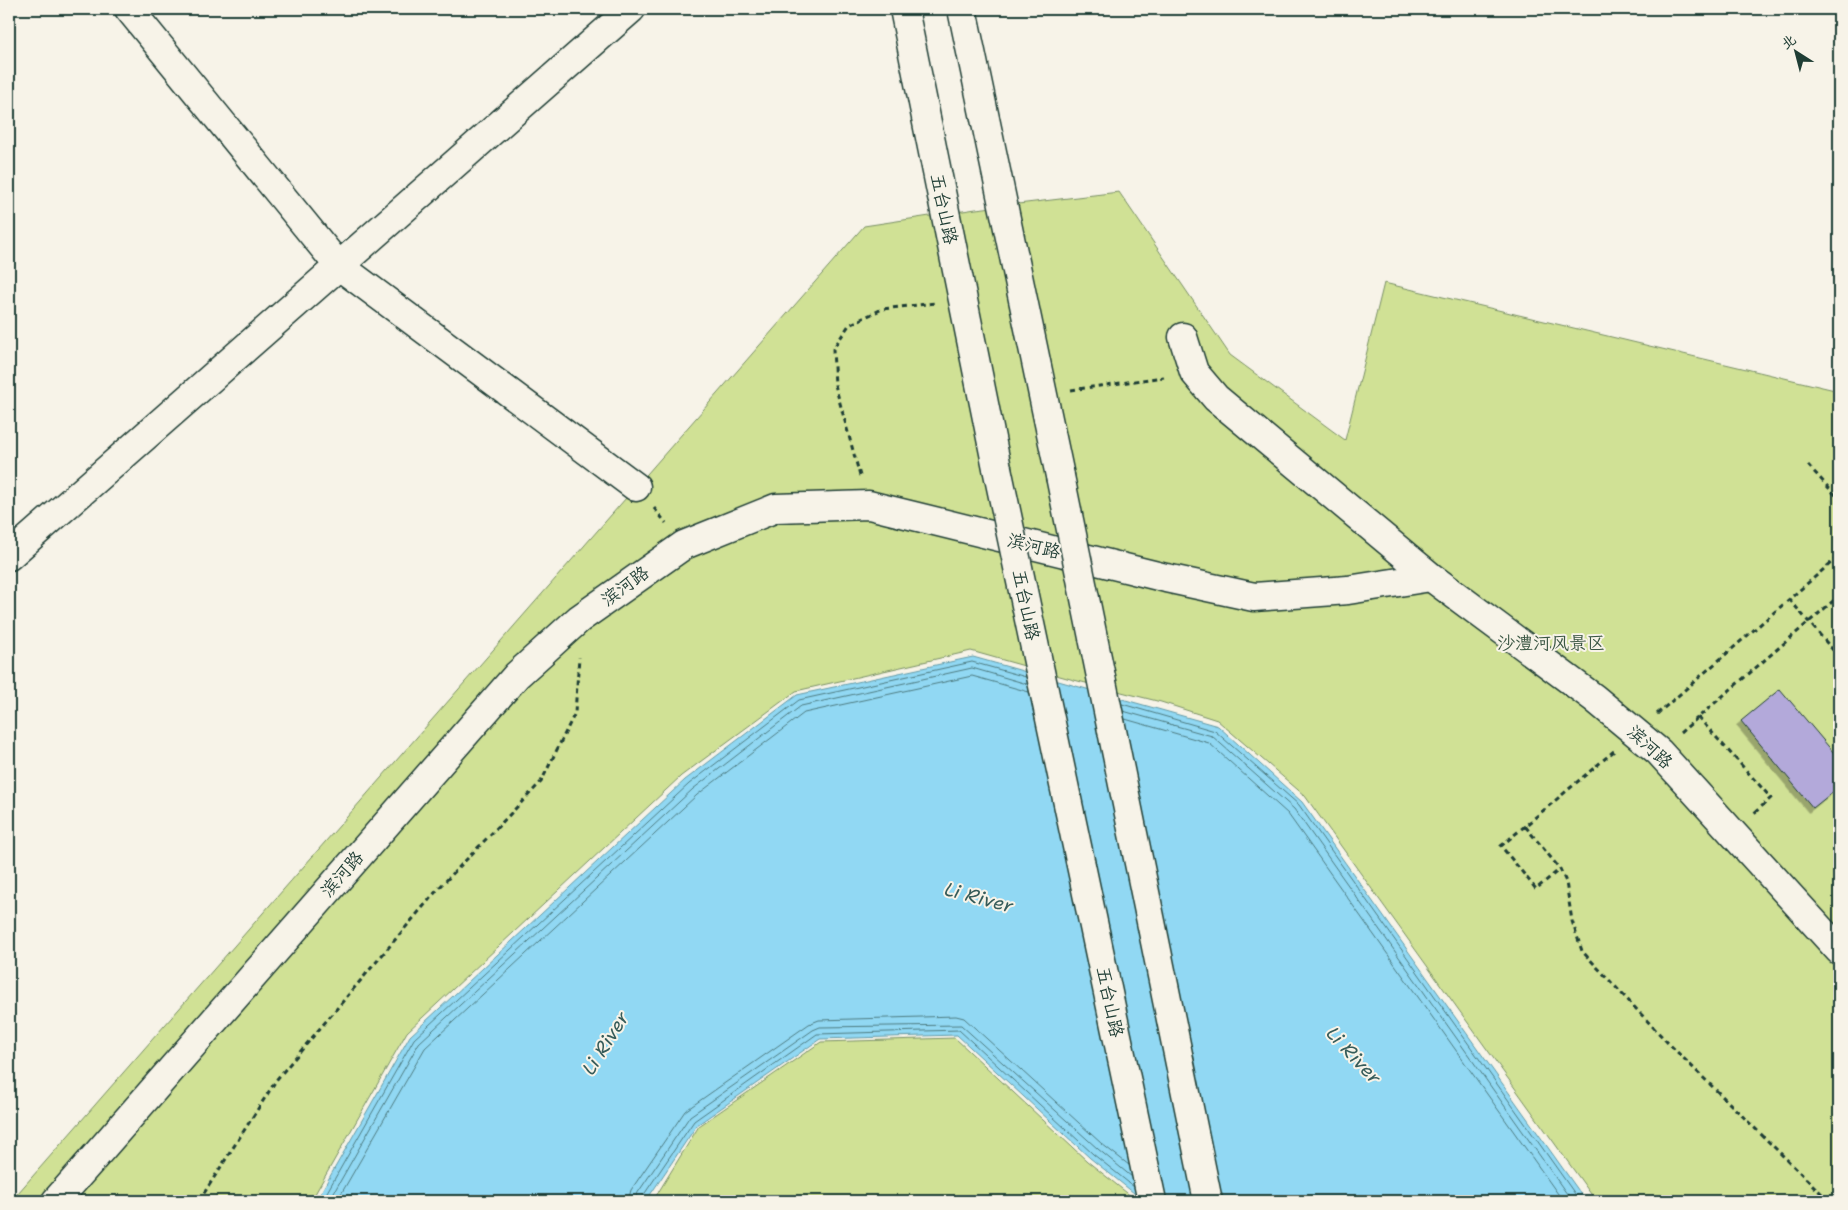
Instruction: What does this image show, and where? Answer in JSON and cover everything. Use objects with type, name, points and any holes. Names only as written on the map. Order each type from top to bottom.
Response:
[{"type":"street","points":[[129,9],[338,265],[636,487]]},
{"type":"street","points":[[9,556],[631,9]]},
{"type":"street","name":"五台山路","points":[[904,9],[963,300],[1152,1201]]},
{"type":"street","points":[[962,9],[1060,476],[1208,1201]]},
{"type":"street","name":"滨河路","points":[[1183,337],[1194,372],[1216,398],[1431,577],[1594,698],[1659,752],[1839,950]]},
{"type":"street","name":"滨河路","points":[[56,1201],[517,675],[579,619],[684,545],[776,508],[869,505],[1157,576],[1254,597],[1348,590],[1431,577]]},
{"type":"path","points":[[869,505],[835,385],[833,349],[849,325],[882,309],[963,300]]},
{"type":"path","points":[[1043,395],[1194,372]]},
{"type":"path","points":[[1808,465],[1839,499]]},
{"type":"path","points":[[636,487],[684,545]]},
{"type":"path","points":[[1560,869],[1536,889],[1501,846],[1636,733],[1839,556]]},
{"type":"path","points":[[1659,752],[1839,596]]},
{"type":"path","points":[[1789,598],[1839,657]]},
{"type":"path","points":[[199,1201],[277,1079],[439,888],[540,782],[575,713],[580,660],[579,619]]},
{"type":"path","points":[[1698,718],[1771,798],[1732,832]]},
{"type":"path","points":[[1525,826],[1560,869],[1566,882],[1572,921],[1582,951],[1668,1043],[1829,1201]]},
{"type":"green space","name":"沙澧河风景区","points":[[1119,192],[1230,355],[1345,440],[1384,283],[1839,391],[1839,1201],[1596,1201],[1305,796],[1217,720],[1161,702],[971,651],[796,691],[681,776],[407,1032],[311,1201],[11,1201],[864,226],[976,209]]},
{"type":"green space","points":[[955,1038],[1087,1161],[1137,1201],[653,1201],[699,1126],[821,1042]]},
{"type":"water","name":"Li River","points":[[973,657],[1218,726],[1302,802],[1586,1201],[1144,1201],[1090,1158],[957,1035],[820,1039],[697,1125],[646,1201],[316,1201],[410,1036],[685,780],[797,695]]},
{"type":"building","points":[[1780,689],[1839,759],[1839,787],[1813,808],[1741,721]]}]
